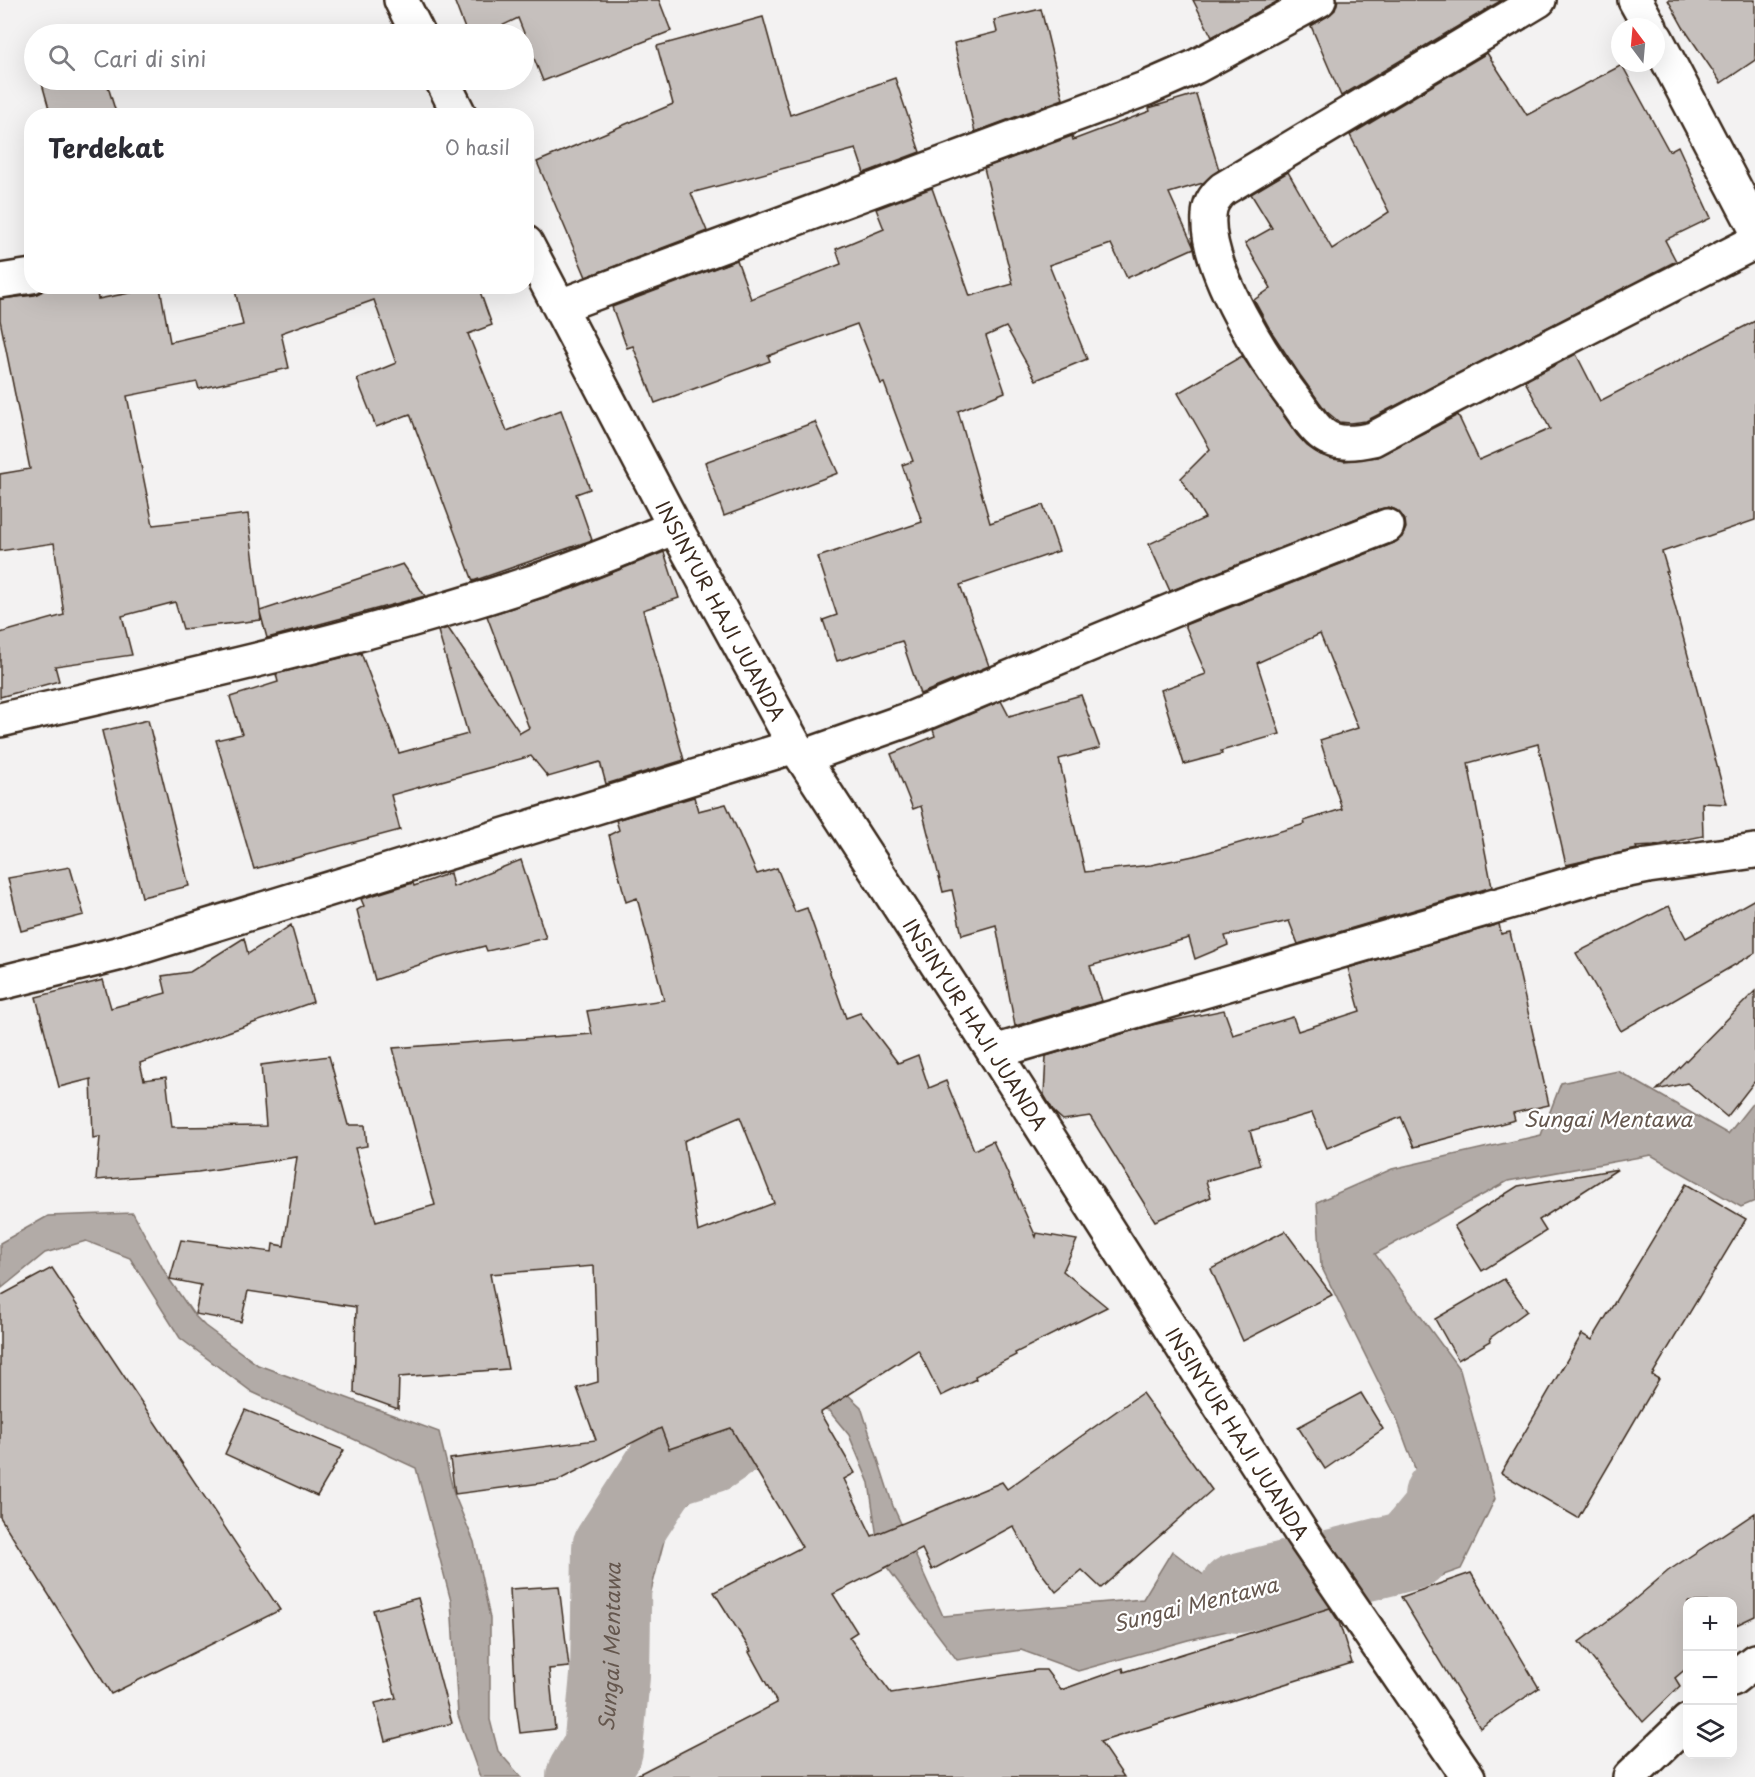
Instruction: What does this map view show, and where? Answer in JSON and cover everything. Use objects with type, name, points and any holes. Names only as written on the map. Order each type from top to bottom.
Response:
[{"type":"street","points":[[400,0],[413,24]]},
{"type":"street","points":[[560,306],[1147,88],[1195,67],[1318,0]]},
{"type":"street","points":[[1539,0],[1223,189],[1214,197],[1209,216],[1212,245],[1235,304],[1281,382],[1311,423],[1327,438],[1341,442],[1361,442],[1373,439],[1755,242]]},
{"type":"street","points":[[1635,0],[1645,18]]},
{"type":"street","points":[[1665,55],[1755,226]]},
{"type":"street","points":[[446,90],[456,108]]},
{"type":"street","name":"INSINYUR HAJI JUANDA","points":[[534,258],[675,527],[799,752],[1302,1534],[1468,1777]]},
{"type":"street","points":[[0,281],[24,277]]},
{"type":"street","points":[[0,983],[117,954],[910,719],[1182,607],[1387,526]]},
{"type":"street","points":[[0,720],[295,651],[471,602],[580,565],[675,527]]},
{"type":"street","points":[[994,1052],[1598,876],[1755,850]]},
{"type":"street","points":[[1737,1675],[1755,1661]]},
{"type":"street","points":[[1630,1777],[1683,1726]]},
{"type":"water","name":"Sungai Mentawa","points":[[1618,1071],[1728,1134],[1755,1100],[1755,1201],[1741,1207],[1651,1155],[1508,1181],[1375,1254],[1460,1370],[1495,1499],[1461,1569],[1390,1594],[1359,1547],[1417,1541],[1427,1501],[1396,1417],[1321,1266],[1317,1202],[1392,1169],[1541,1135],[1561,1083]]},
{"type":"water","points":[[133,1213],[167,1276],[194,1315],[205,1326],[258,1365],[439,1432],[454,1494],[474,1542],[490,1618],[490,1720],[498,1751],[521,1777],[480,1777],[458,1715],[451,1601],[416,1468],[252,1392],[180,1338],[130,1258],[86,1241],[45,1253],[2,1288],[0,1243],[48,1216]]},
{"type":"water","name":"Sungai Mentawa","points":[[832,1380],[861,1407],[893,1506],[943,1616],[1143,1599],[1172,1551],[1214,1583],[1297,1555],[1331,1607],[1188,1640],[1078,1671],[1021,1650],[957,1660],[880,1558],[869,1483],[849,1435],[829,1411],[814,1408],[746,1446],[720,1469],[668,1525],[643,1622],[630,1710],[600,1777],[556,1777],[568,1770],[591,1705],[590,1661],[610,1551],[664,1468],[698,1447],[756,1400]]},
{"type":"building","points":[[454,0],[659,0],[671,31],[543,81],[534,58],[534,24],[520,24],[518,18],[506,24],[463,24]]},
{"type":"building","points":[[1193,0],[1280,0],[1212,37]]},
{"type":"building","points":[[1338,0],[1502,0],[1341,96],[1311,26],[1335,10]]},
{"type":"building","points":[[1668,0],[1755,0],[1755,60],[1721,83],[1683,27]]},
{"type":"building","points":[[1041,9],[1063,99],[975,132],[954,43],[997,32],[994,20]]},
{"type":"building","points":[[763,17],[790,115],[895,78],[920,152],[864,173],[856,149],[691,193],[707,231],[586,277],[537,162],[673,104],[657,46]]},
{"type":"building","points":[[1487,53],[1527,115],[1611,71],[1626,72],[1669,151],[1678,146],[1711,218],[1665,240],[1676,261],[1366,421],[1339,422],[1326,411],[1300,375],[1254,300],[1271,288],[1245,243],[1272,228],[1251,194],[1288,172],[1332,249],[1389,212],[1350,135]]},
{"type":"building","points":[[44,90],[109,90],[115,108],[49,108]]},
{"type":"building","points":[[1196,94],[1219,170],[1203,183],[1169,193],[1194,248],[1127,278],[1111,244],[1049,265],[1087,359],[1036,380],[1006,327],[986,336],[1005,392],[958,411],[990,523],[1043,505],[1059,551],[960,585],[989,666],[920,694],[902,641],[837,661],[823,620],[837,615],[818,557],[922,522],[902,465],[913,461],[884,383],[881,384],[857,324],[768,356],[770,361],[655,403],[633,346],[627,348],[612,307],[737,260],[751,299],[841,264],[836,249],[884,229],[876,209],[932,188],[970,296],[1013,284],[984,168],[1072,136],[1073,140],[1150,111],[1149,108]]},
{"type":"building","points":[[97,294],[98,299],[124,294],[161,294],[170,342],[243,325],[236,294],[481,294],[492,325],[468,334],[507,431],[561,410],[590,489],[576,494],[592,540],[473,581],[410,414],[376,427],[357,379],[396,363],[374,300],[281,333],[289,368],[199,389],[197,382],[127,396],[153,525],[248,514],[260,611],[403,564],[425,596],[267,638],[260,612],[261,620],[183,629],[175,602],[122,616],[132,655],[55,666],[59,681],[0,697],[0,633],[64,615],[54,543],[0,551],[0,474],[30,469],[0,320],[0,299],[35,295]]},
{"type":"building","points":[[1755,321],[1755,520],[1662,552],[1727,804],[1702,803],[1703,836],[1654,846],[1636,847],[1637,849],[1566,865],[1538,744],[1468,763],[1492,887],[1298,944],[1289,921],[1225,936],[1228,945],[1195,959],[1189,938],[1090,966],[1102,1001],[1015,1026],[996,925],[962,935],[952,890],[943,892],[921,806],[913,809],[891,754],[935,736],[933,730],[1001,701],[1009,716],[1081,695],[1100,748],[1059,759],[1085,872],[1151,865],[1198,855],[1305,824],[1304,821],[1342,809],[1320,740],[1358,728],[1320,634],[1257,663],[1280,734],[1184,764],[1161,690],[1206,674],[1185,625],[1394,543],[1402,537],[1406,528],[1405,520],[1398,511],[1389,507],[1380,509],[1170,591],[1149,544],[1205,518],[1181,478],[1210,449],[1178,393],[1242,356],[1297,435],[1307,446],[1321,455],[1344,461],[1377,457],[1458,415],[1479,460],[1550,429],[1525,381],[1576,354],[1600,401]]},
{"type":"building","points":[[815,422],[838,473],[724,516],[705,462]]},
{"type":"building","points":[[664,552],[679,598],[643,610],[684,760],[606,784],[600,762],[548,777],[531,756],[391,795],[400,830],[254,869],[216,740],[242,734],[230,697],[278,682],[276,674],[361,653],[399,753],[468,734],[438,631],[448,628],[520,733],[529,728],[487,616],[571,589]]},
{"type":"building","points":[[148,720],[189,886],[142,897],[102,731]]},
{"type":"building","points":[[694,797],[698,811],[726,804],[757,874],[777,868],[795,912],[807,908],[846,1018],[860,1013],[898,1063],[918,1055],[929,1088],[946,1081],[974,1150],[993,1141],[1036,1237],[1037,1233],[1077,1240],[1063,1271],[1107,1307],[1015,1353],[1016,1355],[975,1376],[976,1379],[941,1396],[918,1350],[820,1413],[855,1473],[844,1479],[872,1536],[1002,1482],[1007,1489],[1142,1393],[1212,1490],[1101,1588],[1082,1570],[1056,1592],[1036,1566],[1013,1526],[932,1570],[922,1549],[833,1594],[857,1632],[849,1637],[891,1693],[1037,1670],[1046,1670],[1061,1690],[1123,1668],[1124,1672],[1330,1608],[1339,1622],[1352,1663],[1100,1742],[1124,1777],[633,1777],[777,1703],[749,1652],[751,1651],[714,1592],[802,1547],[731,1428],[669,1449],[661,1428],[557,1481],[455,1494],[450,1459],[596,1440],[577,1388],[598,1382],[594,1266],[490,1274],[508,1369],[399,1377],[398,1409],[354,1393],[356,1307],[248,1291],[241,1322],[195,1314],[201,1285],[170,1279],[181,1240],[272,1252],[273,1244],[284,1246],[297,1157],[198,1172],[96,1180],[100,1137],[93,1138],[91,1079],[59,1087],[36,997],[103,980],[111,1008],[166,993],[162,976],[190,972],[244,938],[248,954],[291,925],[313,1002],[140,1063],[144,1080],[166,1077],[172,1127],[266,1126],[261,1065],[329,1056],[348,1125],[365,1125],[367,1146],[355,1148],[376,1222],[435,1205],[393,1048],[592,1034],[587,1011],[664,1000],[637,898],[626,902],[609,835],[619,830],[616,820]],"holes":[[[740,1117],[774,1203],[698,1232],[684,1141]]]},
{"type":"building","points":[[521,860],[546,938],[487,951],[485,946],[439,958],[375,980],[357,910],[364,906],[361,899],[413,883],[414,886],[450,873],[453,887]]},
{"type":"building","points":[[70,867],[84,915],[21,931],[8,878]]},
{"type":"building","points":[[1755,899],[1755,953],[1621,1031],[1576,953],[1669,906],[1686,938]]},
{"type":"building","points":[[1499,924],[1501,934],[1510,932],[1549,1105],[1513,1113],[1515,1120],[1414,1147],[1401,1117],[1327,1148],[1312,1113],[1250,1131],[1260,1165],[1206,1181],[1211,1197],[1155,1221],[1090,1116],[1063,1120],[1054,1112],[1044,1095],[1046,1056],[1152,1025],[1224,1010],[1233,1035],[1293,1017],[1298,1031],[1360,1011],[1348,968]]},
{"type":"building","points":[[1755,991],[1755,1081],[1727,1117],[1687,1083],[1657,1090]]},
{"type":"building","points":[[1618,1169],[1539,1220],[1546,1231],[1482,1271],[1454,1226],[1518,1186]]},
{"type":"building","points":[[1686,1184],[1746,1219],[1652,1375],[1659,1379],[1578,1518],[1501,1473],[1582,1334],[1592,1340]]},
{"type":"building","points":[[1285,1231],[1332,1295],[1243,1341],[1211,1269]]},
{"type":"building","points":[[52,1268],[280,1610],[111,1694],[0,1517],[0,1296]]},
{"type":"building","points":[[1504,1279],[1527,1311],[1490,1338],[1491,1341],[1458,1360],[1435,1319]]},
{"type":"building","points":[[1361,1393],[1383,1429],[1325,1469],[1298,1427]]},
{"type":"building","points":[[245,1410],[344,1450],[317,1496],[225,1454]]},
{"type":"building","points":[[1755,1513],[1755,1616],[1737,1625],[1737,1597],[1683,1597],[1683,1671],[1675,1678],[1680,1686],[1643,1722],[1579,1642],[1621,1611],[1668,1571]]},
{"type":"building","points":[[1471,1573],[1539,1688],[1480,1728],[1401,1597]]},
{"type":"building","points":[[559,1586],[569,1667],[549,1669],[555,1729],[520,1733],[516,1703],[510,1589]]},
{"type":"building","points":[[418,1598],[452,1723],[385,1741],[375,1703],[396,1698],[373,1610]]},
{"type":"waterway","name":"Sungai Mentawa","points":[[586,1777],[603,1749],[610,1676],[612,1548],[664,1468],[711,1453],[760,1419]]},
{"type":"waterway","name":"Sungai Mentawa","points":[[1238,1593],[1411,1550],[1444,1510],[1444,1496]]}]
